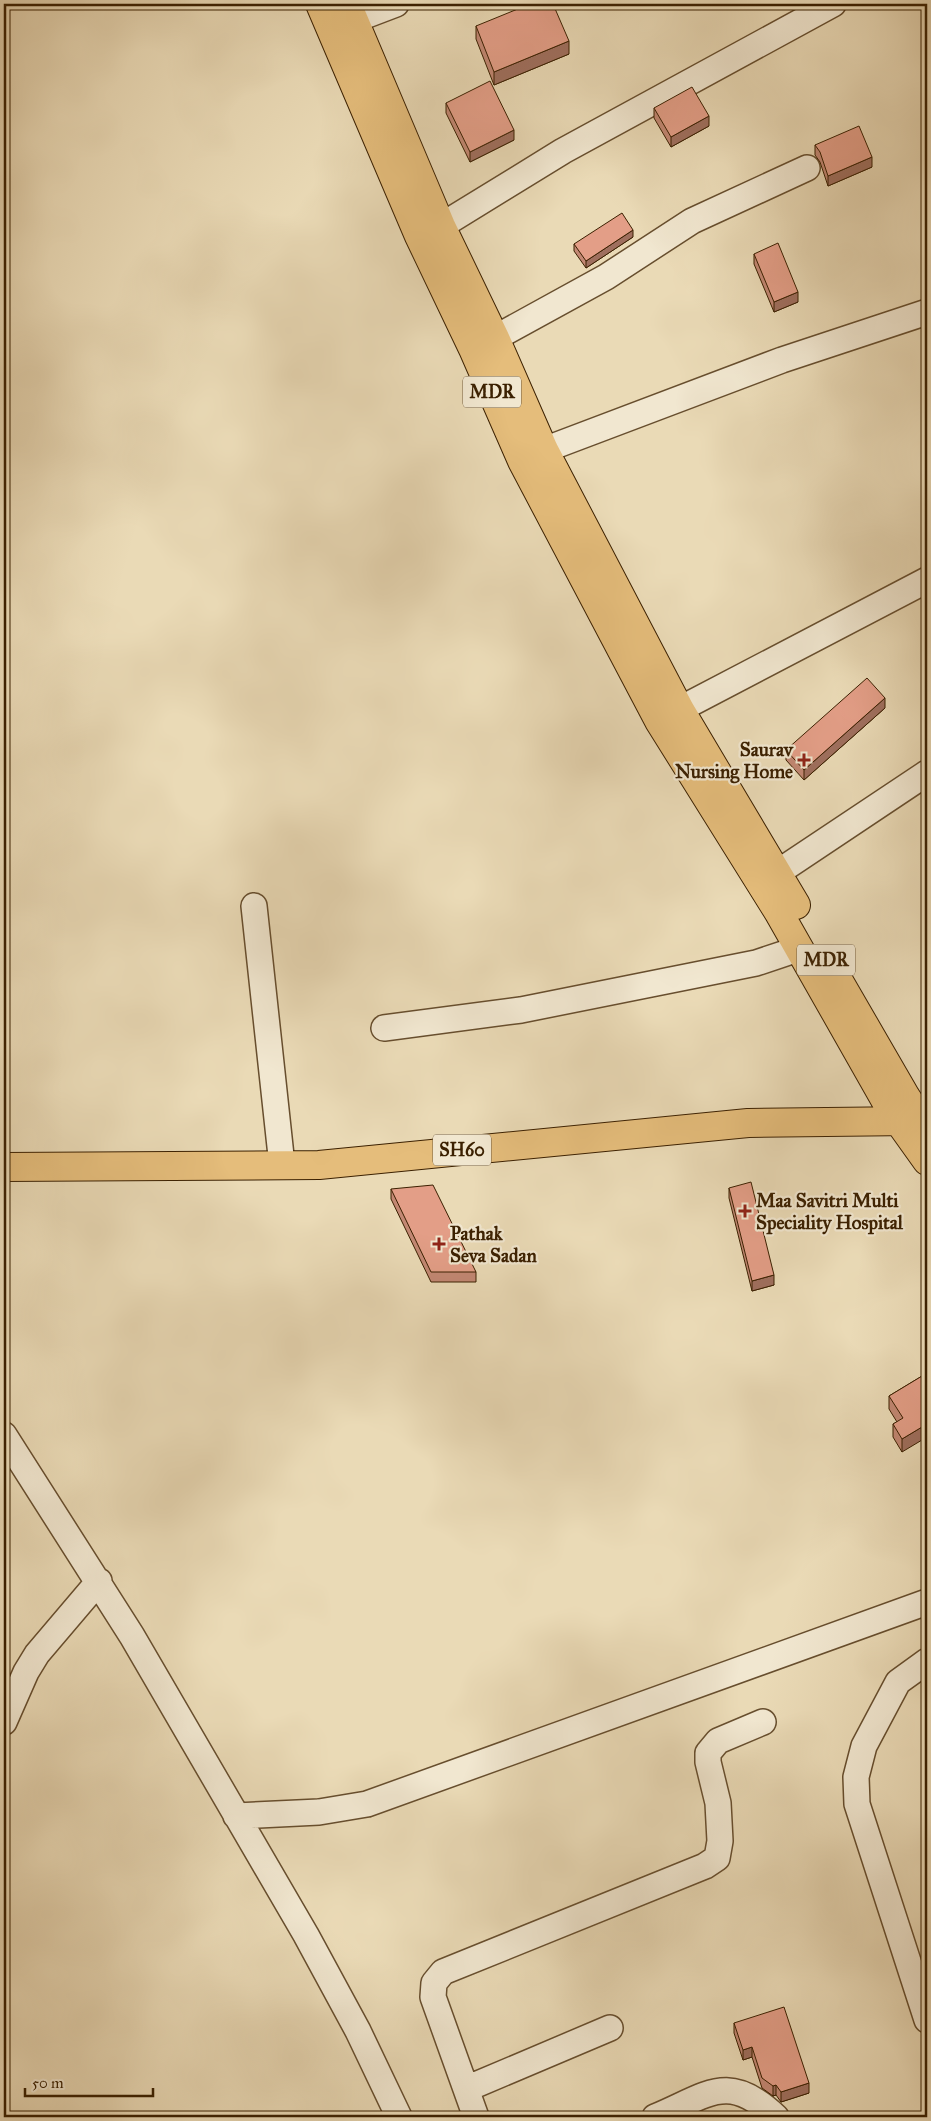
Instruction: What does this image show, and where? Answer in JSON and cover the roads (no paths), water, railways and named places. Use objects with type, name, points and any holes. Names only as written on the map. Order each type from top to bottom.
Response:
[{"type":"main road","name":"MDR","points":[[320,4],[419,236],[473,349],[522,461],[669,715],[723,804],[798,949],[916,1124]]},
{"type":"main road","name":"MDR","points":[[350,12],[441,226],[495,338],[544,450],[669,715]]},
{"type":"main road","name":"MDR","points":[[723,804],[777,873],[916,1124],[927,1161]]},
{"type":"main road","name":"SH60","points":[[4,1167],[319,1165],[748,1123],[916,1124]]},
{"type":"street","points":[[350,12],[396,4]]},
{"type":"street","points":[[441,226],[563,151],[832,4]]},
{"type":"street","points":[[495,338],[606,277],[692,221],[807,168]]},
{"type":"street","points":[[544,450],[782,360],[927,312]]},
{"type":"street","points":[[669,715],[927,580]]},
{"type":"street","points":[[777,873],[927,773]]},
{"type":"street","points":[[254,906],[282,1165]]},
{"type":"street","points":[[384,1028],[521,1010],[756,963],[798,949]]},
{"type":"street","points":[[4,1435],[98,1581],[236,1816],[358,2031],[399,2117]]},
{"type":"street","points":[[4,1722],[15,1676],[37,1654],[98,1581]]},
{"type":"street","points":[[236,1816],[319,1812],[367,1804],[927,1602]]},
{"type":"street","points":[[927,1661],[898,1682],[864,1746],[856,1777],[857,1804],[927,2020]]},
{"type":"street","points":[[476,2117],[433,1997],[434,1983],[443,1972],[706,1866],[717,1858],[720,1841],[718,1803],[708,1762],[708,1753],[718,1742],[763,1722]]},
{"type":"street","points":[[466,2089],[610,2028]]},
{"type":"street","points":[[655,2117],[721,2090],[739,2091],[757,2100],[776,2117]]},
{"type":"place","name":"Saurav Nursing Home","points":[[804,760]]},
{"type":"place","name":"Maa Savitri Multi Speciality Hospital","points":[[745,1211]]},
{"type":"place","name":"Pathak Seva Sadan","points":[[439,1244]]}]
